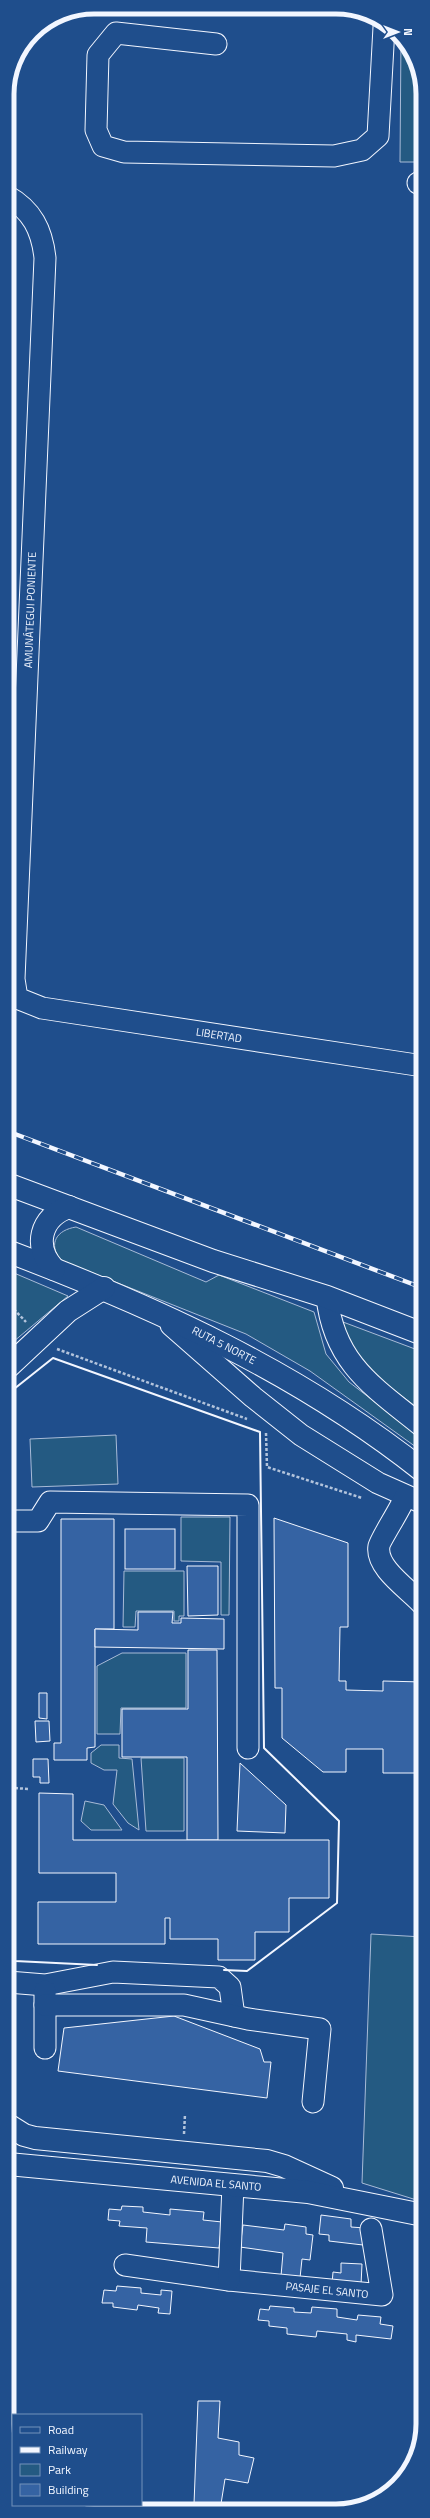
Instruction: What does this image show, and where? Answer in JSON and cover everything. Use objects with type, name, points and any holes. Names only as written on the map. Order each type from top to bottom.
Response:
[{"type":"main road","points":[[14,1187],[213,1261],[327,1297],[416,1331]]},
{"type":"main road","points":[[54,1269],[44,1255],[41,1238],[47,1221],[57,1212],[69,1207]]},
{"type":"main road","name":"RUTA 5 NORTE","points":[[14,1254],[104,1288],[229,1346],[277,1373],[368,1430],[416,1466]]},
{"type":"main road","points":[[14,1362],[68,1311],[104,1288]]},
{"type":"main road","points":[[14,2129],[24,2135],[34,2138],[267,2161],[284,2166],[360,2202]]},
{"type":"main road","name":"AVENIDA EL SANTO","points":[[14,2165],[308,2192],[416,2214]]},
{"type":"street","points":[[216,44],[116,33],[98,55],[96,130],[103,146],[124,152],[326,156],[362,150],[378,136],[383,52]]},
{"type":"street","name":"AMUNÁTEGUI PONIENTE","points":[[14,200],[36,222],[43,239],[45,258],[14,979],[17,998]]},
{"type":"street","name":"LIBERTAD","points":[[17,998],[42,1008],[416,1065]]},
{"type":"street","points":[[327,1297],[335,1336],[355,1369],[416,1421]]},
{"type":"street","points":[[152,1310],[301,1435],[348,1466],[414,1500],[379,1546],[381,1560],[389,1571],[416,1598]]},
{"type":"street","points":[[14,1522],[38,1521],[50,1502],[248,1505],[248,1748]]},
{"type":"street","points":[[45,1995],[113,1972],[219,1977],[230,1987],[234,2016]]},
{"type":"street","points":[[14,1984],[45,1995],[184,2005],[234,2016],[320,2029],[313,2102]]},
{"type":"street","points":[[45,1995],[45,2048]]},
{"type":"street","points":[[229,2280],[234,2185]]},
{"type":"street","name":"PASAJE EL SANTO","points":[[125,2265],[229,2280],[382,2295],[371,2229]]},
{"type":"path","points":[[14,1308],[53,1348],[251,1420]]},
{"type":"path","points":[[266,1425],[267,1467],[368,1500]]},
{"type":"path","points":[[15,1788],[28,1789]]},
{"type":"path","points":[[183,2138],[185,2114]]},
{"type":"green space","points":[[401,52],[403,52],[408,59],[415,84],[416,162],[400,162]]},
{"type":"green space","points":[[76,1227],[206,1282],[219,1275],[314,1312],[326,1354],[349,1382],[416,1434],[416,1447],[310,1371],[246,1334],[60,1260],[56,1254],[56,1238],[59,1234]]},
{"type":"green space","points":[[14,1273],[68,1296],[14,1341]]},
{"type":"green space","points":[[343,1322],[416,1349],[416,1407],[365,1368],[350,1347]]},
{"type":"green space","points":[[116,1435],[118,1484],[32,1487],[30,1439]]},
{"type":"green space","points":[[181,1517],[230,1517],[229,1615],[221,1615],[221,1562],[181,1561]]},
{"type":"green space","points":[[124,1571],[184,1571],[184,1616],[179,1616],[179,1621],[174,1621],[174,1611],[136,1611],[135,1627],[123,1627]]},
{"type":"green space","points":[[122,1653],[186,1653],[186,1708],[121,1708],[120,1734],[97,1734],[97,1666]]},
{"type":"green space","points":[[101,1745],[119,1745],[119,1758],[132,1759],[139,1830],[128,1823],[113,1804],[117,1770],[104,1770],[91,1763],[91,1753]]},
{"type":"green space","points":[[141,1758],[184,1758],[184,1831],[146,1831]]},
{"type":"green space","points":[[85,1801],[104,1805],[122,1830],[91,1830],[81,1821]]},
{"type":"green space","points":[[371,1934],[416,1937],[416,2200],[362,2183]]},
{"type":"building","points":[[274,1518],[348,1543],[348,1627],[340,1627],[339,1681],[346,1681],[346,1690],[383,1691],[383,1681],[416,1682],[416,1773],[383,1773],[383,1749],[346,1749],[346,1772],[323,1772],[282,1738],[282,1688],[275,1688]]},
{"type":"building","points":[[61,1519],[114,1519],[114,1629],[95,1629],[95,1747],[87,1748],[87,1760],[54,1760],[54,1743],[61,1743]]},
{"type":"building","points":[[125,1529],[175,1529],[175,1569],[125,1569]]},
{"type":"building","points":[[187,1566],[218,1566],[218,1615],[188,1616]]},
{"type":"building","points":[[138,1612],[173,1612],[172,1623],[181,1623],[181,1618],[224,1619],[224,1649],[95,1647],[95,1629],[138,1630]]},
{"type":"building","points":[[188,1650],[217,1650],[218,1840],[187,1840],[187,1757],[122,1757],[122,1709],[188,1709]]},
{"type":"building","points":[[39,1693],[47,1693],[47,1719],[39,1718]]},
{"type":"building","points":[[35,1721],[49,1721],[50,1741],[36,1742]]},
{"type":"building","points":[[33,1759],[48,1759],[49,1783],[40,1783],[40,1777],[33,1777]]},
{"type":"building","points":[[240,1763],[286,1805],[285,1833],[237,1831]]},
{"type":"building","points":[[39,1793],[73,1794],[73,1840],[329,1840],[329,1898],[289,1898],[289,1932],[255,1932],[255,1960],[218,1960],[218,1939],[170,1939],[170,1918],[165,1918],[165,1944],[38,1944],[38,1902],[116,1902],[116,1873],[39,1873]]},
{"type":"building","points":[[174,2016],[260,2049],[264,2062],[271,2062],[267,2098],[58,2071],[64,2028]]},
{"type":"building","points":[[122,2206],[143,2207],[143,2212],[170,2215],[170,2209],[204,2212],[203,2220],[222,2222],[219,2248],[146,2242],[147,2228],[119,2226],[120,2221],[108,2220],[109,2209],[121,2210]]},
{"type":"building","points":[[321,2215],[351,2219],[351,2227],[365,2228],[363,2245],[329,2241],[329,2235],[319,2234]]},
{"type":"building","points":[[285,2224],[306,2227],[306,2234],[313,2235],[310,2260],[302,2259],[300,2278],[281,2276],[283,2253],[240,2247],[243,2225],[284,2230]]},
{"type":"building","points":[[341,2263],[362,2264],[361,2285],[332,2284],[333,2272],[341,2273]]},
{"type":"building","points":[[117,2286],[141,2288],[141,2293],[161,2295],[161,2290],[172,2291],[170,2314],[158,2313],[159,2308],[138,2305],[137,2310],[113,2307],[113,2303],[102,2303],[104,2290],[116,2291]]},
{"type":"building","points":[[270,2306],[294,2308],[294,2312],[311,2313],[312,2307],[337,2309],[337,2317],[357,2320],[358,2315],[381,2317],[380,2324],[393,2326],[391,2339],[356,2335],[356,2342],[347,2340],[347,2334],[317,2331],[316,2337],[287,2334],[287,2328],[269,2326],[269,2321],[258,2320],[260,2309],[269,2310]]},
{"type":"building","points":[[198,2401],[220,2401],[218,2438],[239,2442],[239,2455],[254,2458],[248,2483],[225,2479],[221,2504],[194,2504]]},
{"type":"railway","points":[[14,1134],[416,1285]]},
{"type":"wall","points":[[14,1508],[14,1389],[53,1358],[260,1432],[264,1748],[339,1821],[337,1903],[247,1971],[224,1970]]},
{"type":"wall","points":[[14,1530],[15,1753]]},
{"type":"wall","points":[[15,1804],[15,1961],[97,1965]]}]
